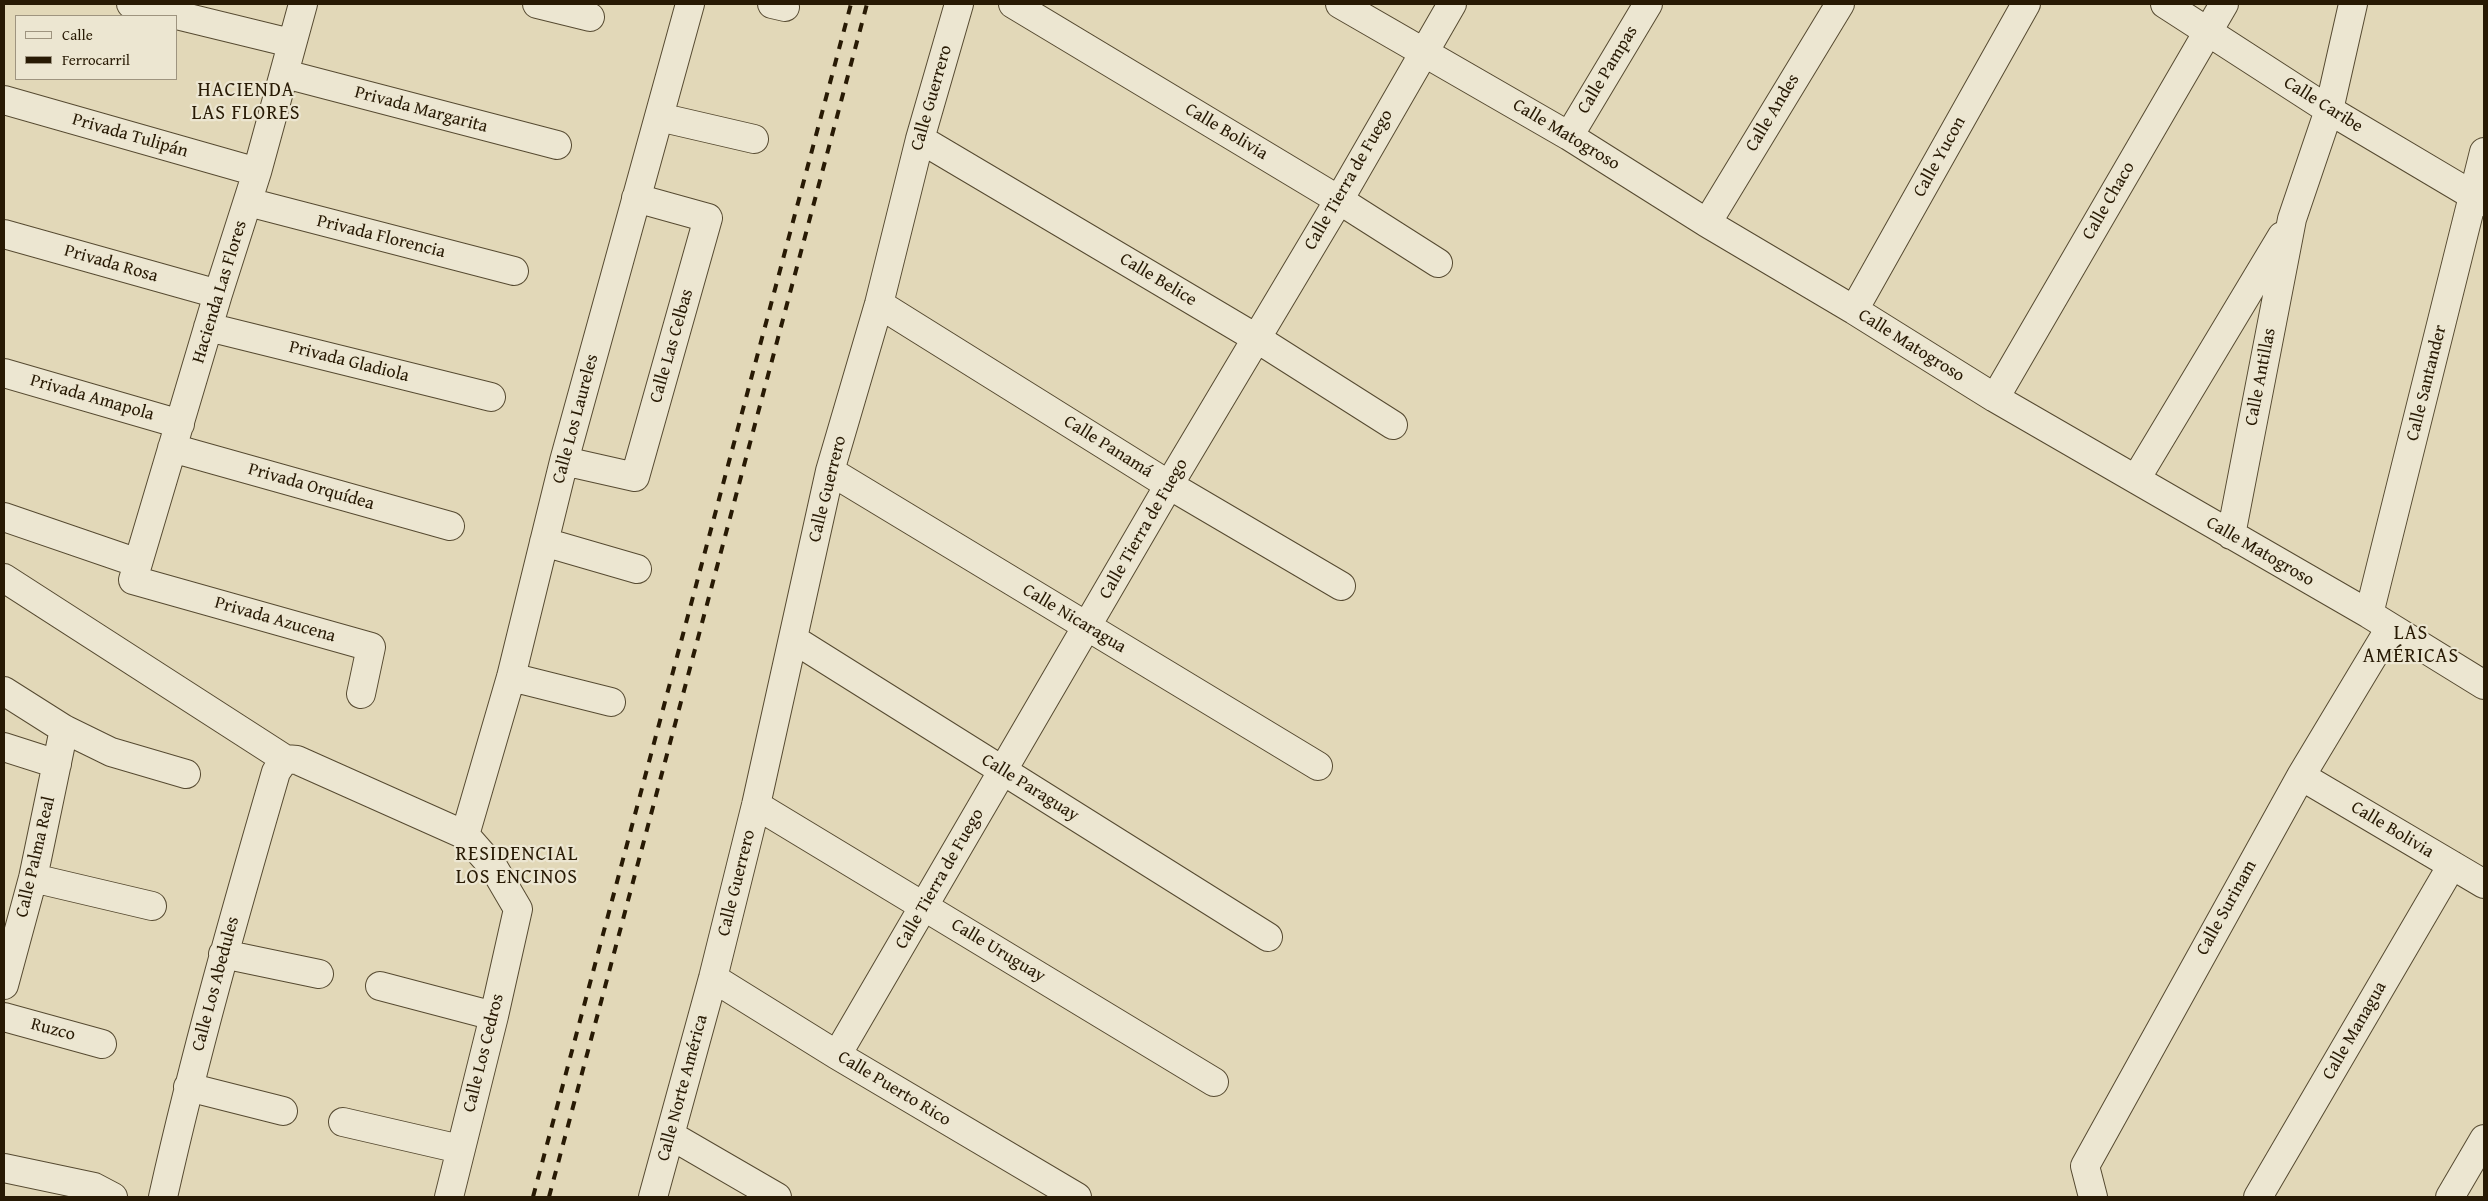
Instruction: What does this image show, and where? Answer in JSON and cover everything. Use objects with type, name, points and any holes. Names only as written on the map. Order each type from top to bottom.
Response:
[{"type":"street","points":[[131,4],[176,15]]},
{"type":"street","name":"Hacienda Las Flores","points":[[135,572],[218,294],[257,172],[303,4]]},
{"type":"street","points":[[537,4],[590,17]]},
{"type":"street","name":"Calle Los Laureles","points":[[465,835],[511,677],[564,460],[690,4]]},
{"type":"street","name":"Calle Guerrero","points":[[713,978],[756,805],[830,471],[879,304],[920,139],[959,4]]},
{"type":"street","name":"Calle Bolivia","points":[[1013,4],[1339,200],[1438,264]]},
{"type":"street","name":"Calle Matogroso","points":[[1340,4],[1568,136],[1995,398],[2380,621],[2484,685]]},
{"type":"street","name":"Calle Tierra de Fuego","points":[[837,1055],[1452,4]]},
{"type":"street","name":"Calle Pampas","points":[[1568,136],[1648,4]]},
{"type":"street","name":"Calle Andes","points":[[1707,223],[1840,4]]},
{"type":"street","name":"Calle Yucon","points":[[1854,310],[2026,4]]},
{"type":"street","name":"Calle Caribe","points":[[2165,4],[2208,30],[2329,110],[2479,199]]},
{"type":"street","name":"Calle Chaco","points":[[1995,398],[2224,4]]},
{"type":"street","name":"Calle Antillas","points":[[2231,535],[2292,219],[2329,110],[2353,4]]},
{"type":"street","points":[[178,15],[291,43]]},
{"type":"street","name":"Privada Margarita","points":[[284,74],[557,145]]},
{"type":"street","name":"Privada Tulipán","points":[[4,100],[257,172]]},
{"type":"street","points":[[659,117],[754,140]]},
{"type":"street","name":"Calle Belice","points":[[920,139],[1256,338],[1393,424]]},
{"type":"street","name":"Calle Santander","points":[[2380,621],[2479,199],[2484,152]]},
{"type":"street","name":"Calle Las Celbas","points":[[564,460],[635,477],[706,227],[708,218],[636,198]]},
{"type":"street","name":"Privada Florencia","points":[[248,202],[514,270]]},
{"type":"street","name":"Calle Antillas","points":[[2136,479],[2292,219]]},
{"type":"street","name":"Privada Rosa","points":[[4,234],[218,294]]},
{"type":"street","name":"Calle Panamá","points":[[879,304],[1169,485],[1341,586]]},
{"type":"street","name":"Privada Gladiola","points":[[208,327],[490,397]]},
{"type":"street","name":"Privada Amapola","points":[[4,372],[176,436]]},
{"type":"street","name":"Privada Orquídea","points":[[176,436],[450,526]]},
{"type":"street","name":"Calle Nicaragua","points":[[830,471],[1318,766]]},
{"type":"street","points":[[4,517],[135,572]]},
{"type":"street","points":[[544,542],[637,569]]},
{"type":"street","name":"Privada Azucena","points":[[135,572],[371,647],[361,694]]},
{"type":"street","points":[[4,578],[281,766],[297,760],[465,835]]},
{"type":"street","name":"Calle Surinam","points":[[2092,1196],[2084,1166],[2301,776],[2380,621]]},
{"type":"street","name":"Calle Paraguay","points":[[793,639],[1268,937]]},
{"type":"street","points":[[511,677],[610,702]]},
{"type":"street","points":[[4,691],[64,729],[111,752],[186,774]]},
{"type":"street","name":"Calle Palma Real","points":[[4,985],[33,878],[64,729]]},
{"type":"street","points":[[4,747],[57,764]]},
{"type":"street","name":"Calle Los Abedules","points":[[162,1197],[188,1087],[223,954],[281,766]]},
{"type":"street","name":"Calle Bolivia","points":[[2301,776],[2484,884]]},
{"type":"street","name":"Calle Uruguay","points":[[756,805],[1214,1082]]},
{"type":"street","name":"Calle Los Cedros","points":[[449,1197],[494,1016],[518,909],[494,868],[465,835]]},
{"type":"street","name":"Calle Managua","points":[[2258,1197],[2452,866]]},
{"type":"street","points":[[33,878],[152,906]]},
{"type":"street","points":[[223,954],[319,974]]},
{"type":"street","name":"Calle Puerto Rico","points":[[713,978],[837,1055],[1076,1197]]},
{"type":"street","name":"Calle Norte América","points":[[653,1197],[713,978]]},
{"type":"street","points":[[380,986],[494,1016]]},
{"type":"street","name":"Ruzco","points":[[4,1017],[102,1044]]},
{"type":"street","points":[[188,1087],[283,1111]]},
{"type":"street","points":[[343,1122],[460,1149]]},
{"type":"street","points":[[670,1135],[778,1197]]},
{"type":"street","points":[[2450,1197],[2484,1139]]},
{"type":"street","points":[[4,1168],[94,1187],[113,1197]]},
{"type":"railway","points":[[533,1197],[851,4]]},
{"type":"railway","points":[[549,1197],[867,4]]},
{"type":"district","name":"HACIENDA LAS FLORES","points":[[246,102]]},
{"type":"district","name":"LAS AMÉRICAS","points":[[2411,646]]},
{"type":"district","name":"RESIDENCIAL LOS ENCINOS","points":[[517,866]]}]
